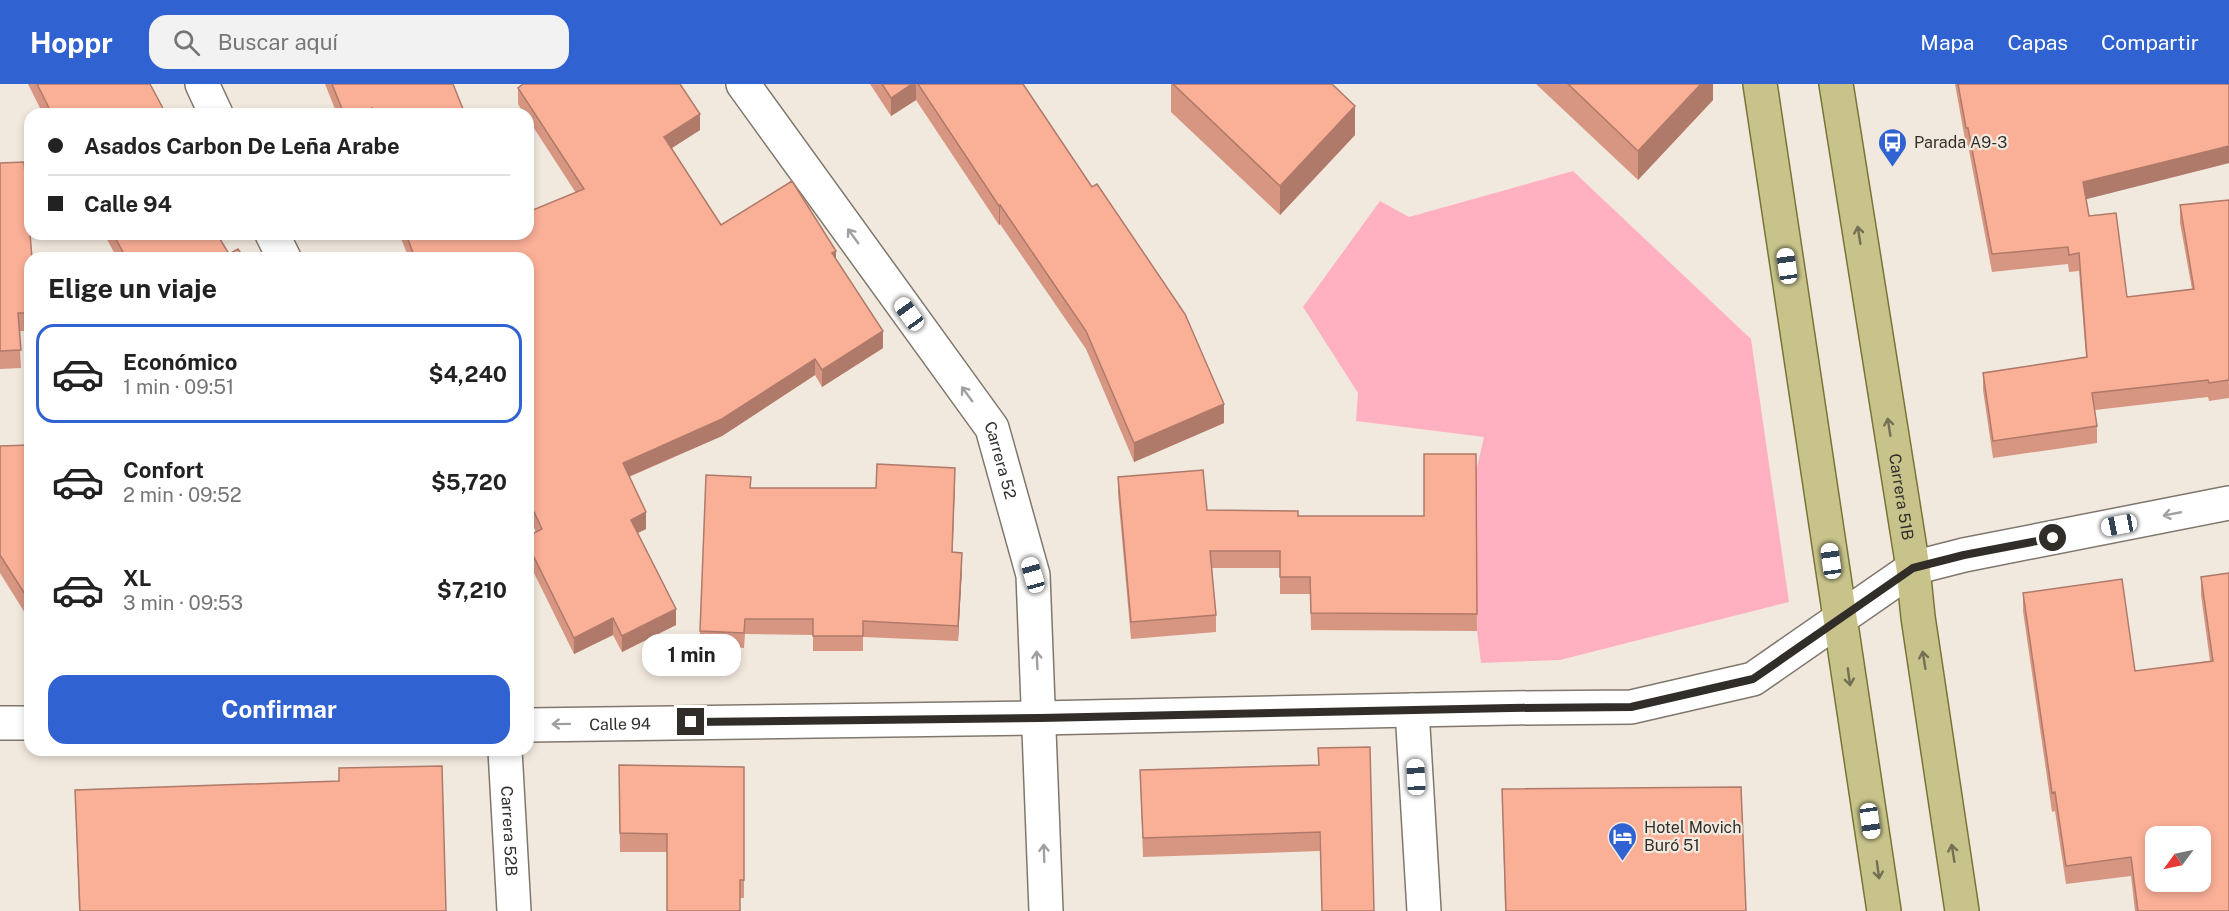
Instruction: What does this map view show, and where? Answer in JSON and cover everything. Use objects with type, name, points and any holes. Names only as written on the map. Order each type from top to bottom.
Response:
[{"type":"main road","points":[[1760,84],[1884,911]]},
{"type":"main road","name":"Carrera 51B","points":[[1836,84],[1913,568],[1918,617],[1962,911]]},
{"type":"street","points":[[202,84],[213,108]]},
{"type":"street","name":"Carrera 52","points":[[743,84],[992,428],[1033,575],[1046,911]]},
{"type":"street","points":[[1913,568],[1964,555],[2229,503]]},
{"type":"street","name":"Calle 94","points":[[534,724],[1040,718],[1631,707],[1753,679],[1913,568]]},
{"type":"street","points":[[1412,710],[1424,911]]},
{"type":"street","points":[[0,723],[24,723]]},
{"type":"street","name":"Carrera 52B","points":[[505,756],[514,911]]},
{"type":"shaded area","points":[[1573,171],[1751,339],[1789,602],[1560,660],[1481,663],[1477,631],[1476,471],[1484,437],[1356,421],[1358,393],[1303,307],[1380,201],[1409,217]]},
{"type":"building","points":[[37,84],[150,84],[163,108],[49,108]]},
{"type":"building","points":[[332,84],[453,84],[463,108],[372,108],[342,108]]},
{"type":"building","points":[[523,84],[680,84],[700,114],[664,137],[721,225],[792,181],[836,251],[832,253],[883,331],[822,370],[815,359],[722,419],[623,463],[646,512],[631,520],[676,609],[622,636],[613,618],[574,638],[534,557],[534,533],[542,529],[534,512],[534,252],[413,252],[408,240],[534,240],[534,210],[584,189],[534,112],[534,108],[531,108],[518,88]]},
{"type":"building","points":[[882,84],[912,84],[891,98]]},
{"type":"building","points":[[918,84],[1023,84],[1092,187],[1097,184],[1185,314],[1224,404],[1134,443],[1086,331]]},
{"type":"building","points":[[1173,84],[1332,84],[1355,106],[1280,186]]},
{"type":"building","points":[[1568,84],[1701,84],[1638,151]]},
{"type":"building","points":[[1958,84],[2229,84],[2229,146],[2083,182],[2089,216],[2116,213],[2127,297],[2194,289],[2180,205],[2229,200],[2229,380],[2209,383],[2208,380],[2092,393],[2097,426],[1993,441],[1983,373],[2087,357],[2079,253],[2069,255],[2068,247],[1992,254]]},
{"type":"building","points":[[24,162],[24,240],[30,240],[32,252],[24,252],[24,313],[18,313],[21,350],[0,351],[0,163]]},
{"type":"building","points":[[116,240],[221,240],[228,252],[123,252]]},
{"type":"building","points":[[24,445],[24,593],[0,555],[0,446]]},
{"type":"building","points":[[1424,454],[1476,454],[1477,614],[1311,613],[1310,577],[1280,577],[1280,551],[1210,551],[1216,615],[1131,622],[1118,477],[1203,470],[1207,510],[1298,511],[1298,516],[1424,516]]},
{"type":"building","points":[[877,464],[955,468],[952,552],[962,553],[958,626],[863,621],[863,636],[813,636],[813,619],[745,619],[744,633],[700,631],[706,475],[751,477],[750,488],[876,488]]},
{"type":"building","points":[[2229,573],[2229,911],[2138,911],[2131,857],[2066,866],[2055,792],[2052,793],[2023,593],[2122,579],[2135,671],[2213,661],[2201,577]]},
{"type":"building","points":[[1370,747],[1374,911],[1322,911],[1320,832],[1143,838],[1140,770],[1319,765],[1318,748]]},
{"type":"building","points":[[619,765],[744,767],[744,880],[740,880],[740,911],[667,911],[667,834],[620,833]]},
{"type":"building","points":[[442,766],[446,911],[80,911],[75,790],[339,781],[339,768]]},
{"type":"building","name":"Hotel Movich Buró 51","points":[[1741,787],[1746,911],[1506,911],[1502,789]]},
{"type":"place","name":"Parada A9-3","points":[[1893,168]]},
{"type":"place","name":"Hotel Movich Buró 51","points":[[1623,862]]},
{"type":"route","points":[[691,722],[1631,707],[1753,679],[1913,568],[1964,555],[2053,538]]}]
